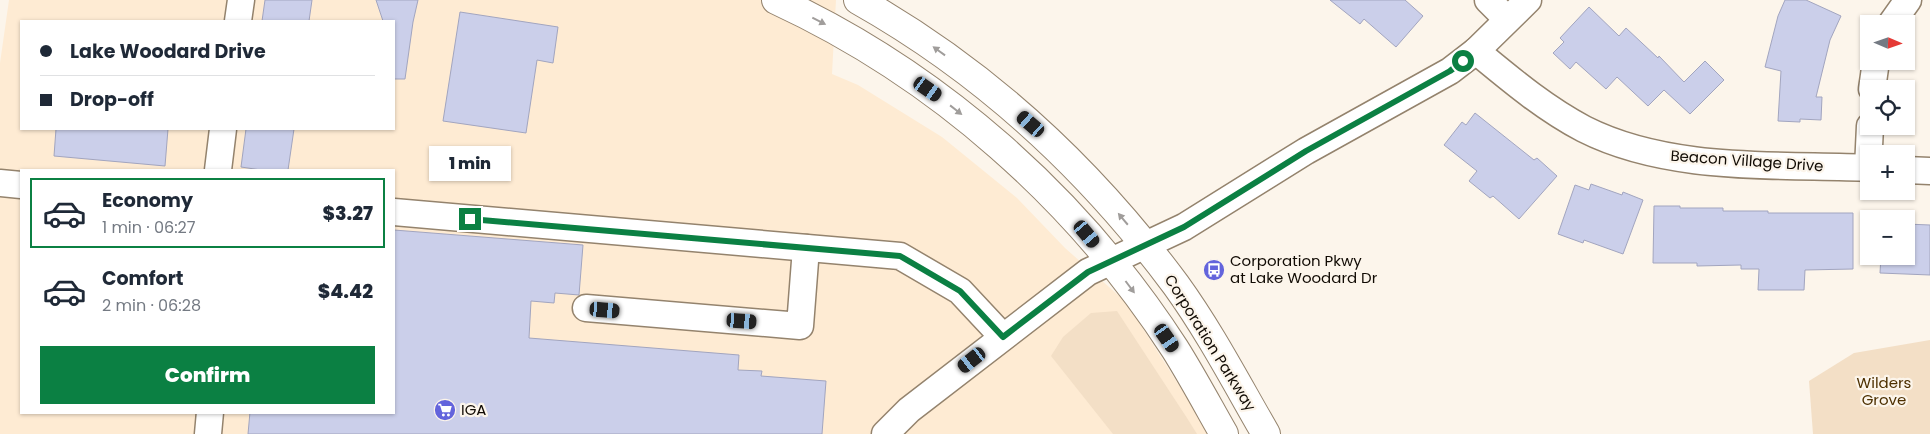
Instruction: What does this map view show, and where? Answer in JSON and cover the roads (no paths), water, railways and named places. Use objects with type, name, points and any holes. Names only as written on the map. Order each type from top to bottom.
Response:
[{"type":"main road","points":[[776,0],[871,50],[939,97],[1035,178],[1064,207],[1126,281],[1175,349],[1224,434]]},
{"type":"main road","name":"Corporation Parkway","points":[[858,0],[931,45],[1006,102],[1063,154],[1120,216],[1176,286],[1213,342],[1266,434]]},
{"type":"street","points":[[238,20],[241,0]]},
{"type":"street","points":[[1488,0],[1507,19]]},
{"type":"street","points":[[885,434],[909,410],[1088,272],[1184,227],[1306,151],[1450,71],[1476,51],[1528,0]]},
{"type":"street","points":[[1897,15],[1908,0]]},
{"type":"street","name":"Beacon Village Drive","points":[[1476,51],[1557,114],[1585,130],[1630,147],[1696,160],[1860,168]]},
{"type":"street","points":[[218,169],[223,130]]},
{"type":"street","points":[[1915,170],[1930,171]]},
{"type":"street","points":[[0,183],[20,185]]},
{"type":"street","points":[[395,212],[900,256],[960,291],[1003,337]]},
{"type":"street","points":[[586,308],[800,326],[806,248]]},
{"type":"street","points":[[208,434],[210,414]]},
{"type":"place","name":"Corporation Pkwy at Lake Woodard Dr","points":[[1214,270]]},
{"type":"place","name":"IGA","points":[[445,410]]},
{"type":"park label","name":"Wilders Grove","points":[[1884,392]]}]
